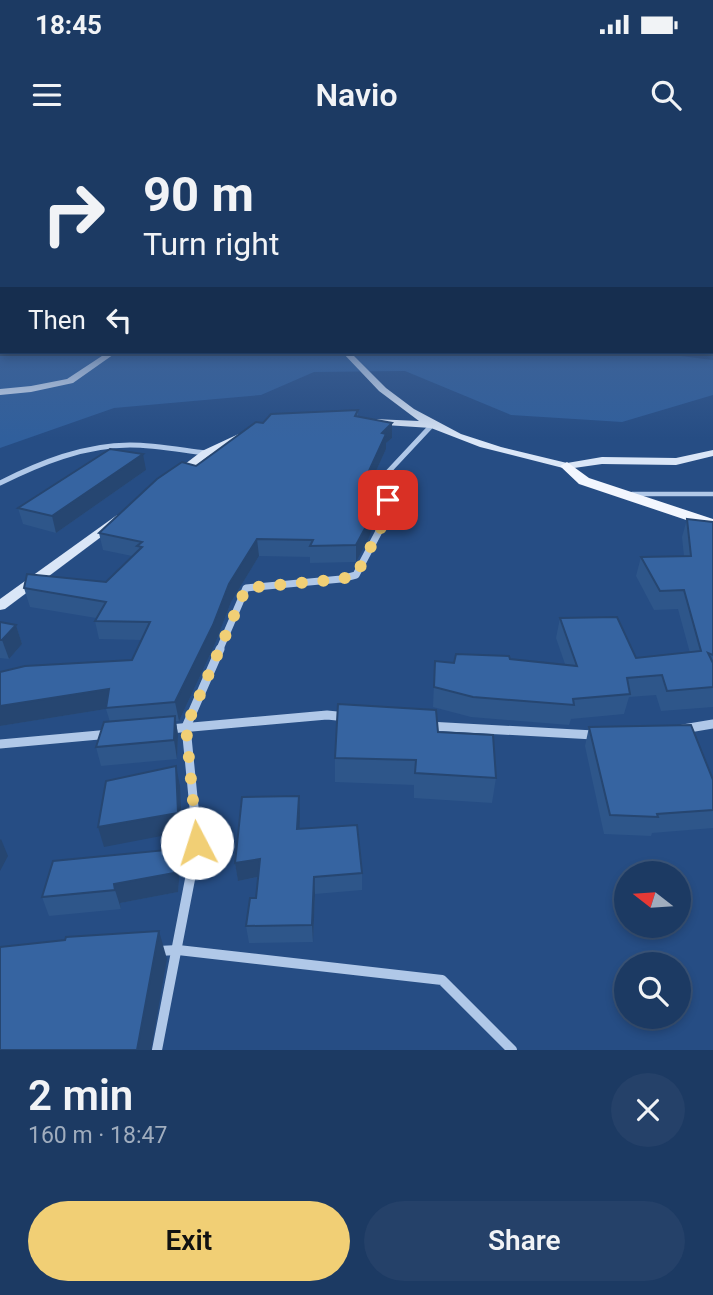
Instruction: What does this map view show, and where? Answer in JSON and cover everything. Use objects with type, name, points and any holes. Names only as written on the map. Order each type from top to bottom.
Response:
[{"type":"main road","points":[[567,466],[583,481],[713,524]]},
{"type":"street","points":[[0,392],[31,390],[71,381],[109,354]]},
{"type":"street","points":[[348,354],[372,382],[432,425],[458,437],[567,466],[584,460],[671,463],[713,453]]},
{"type":"street","points":[[363,421],[432,425]]},
{"type":"street","points":[[157,1050],[197,843],[186,727],[246,588],[341,579],[356,575],[386,518],[388,500],[375,486],[432,425]]},
{"type":"street","points":[[163,485],[206,453],[257,429]]},
{"type":"street","points":[[0,483],[37,464],[75,453],[128,445],[206,453]]},
{"type":"street","points":[[0,606],[130,509]]},
{"type":"street","points":[[160,730],[327,715],[354,718]]},
{"type":"street","points":[[673,731],[713,724]]},
{"type":"street","points":[[422,726],[606,736]]},
{"type":"street","points":[[0,744],[120,733]]},
{"type":"street","points":[[150,952],[178,950],[442,980],[512,1050]]},
{"type":"lane","points":[[625,494],[713,494]]},
{"type":"shaded area","points":[[0,354],[669,354],[713,360],[713,395],[622,422],[511,415],[405,371],[314,372],[261,395],[114,408],[0,448]]},
{"type":"building","points":[[358,410],[355,416],[392,423],[382,433],[386,434],[362,486],[381,487],[369,521],[356,545],[310,546],[313,540],[257,539],[229,584],[213,625],[175,702],[106,708],[109,689],[0,706],[0,672],[25,666],[132,660],[150,622],[95,621],[106,602],[24,588],[27,574],[106,582],[142,547],[137,546],[142,542],[99,533],[157,479],[182,462],[196,466],[256,422],[263,423],[271,414]]},
{"type":"building","points":[[110,449],[143,454],[52,516],[18,508]]},
{"type":"building","points":[[687,519],[713,522],[713,655],[708,653],[713,663],[713,687],[667,691],[662,675],[627,678],[630,694],[573,699],[574,705],[473,697],[434,687],[435,661],[454,663],[456,654],[509,656],[510,659],[577,666],[560,618],[617,617],[636,658],[701,651],[684,590],[660,591],[641,557],[691,556]]},
{"type":"building","points":[[0,622],[16,625],[2,640],[0,640]]},
{"type":"building","points":[[338,704],[436,710],[438,732],[493,735],[496,778],[415,773],[416,760],[335,758]]},
{"type":"building","points":[[175,716],[174,740],[96,747],[104,722]]},
{"type":"building","points":[[691,725],[713,780],[713,810],[657,814],[658,817],[610,815],[589,727]]},
{"type":"building","points":[[176,766],[178,813],[98,827],[106,781]]},
{"type":"building","points":[[299,796],[297,829],[357,825],[362,873],[314,877],[312,925],[246,926],[250,898],[256,898],[260,859],[235,863],[242,797]]},
{"type":"building","points":[[176,849],[174,873],[114,884],[115,890],[42,897],[53,861]]},
{"type":"building","points":[[159,931],[137,1050],[0,1050],[0,947],[65,940],[66,937]]},
{"type":"route","points":[[197,843],[186,727],[246,588],[341,579],[356,575],[386,518],[388,500]]}]
